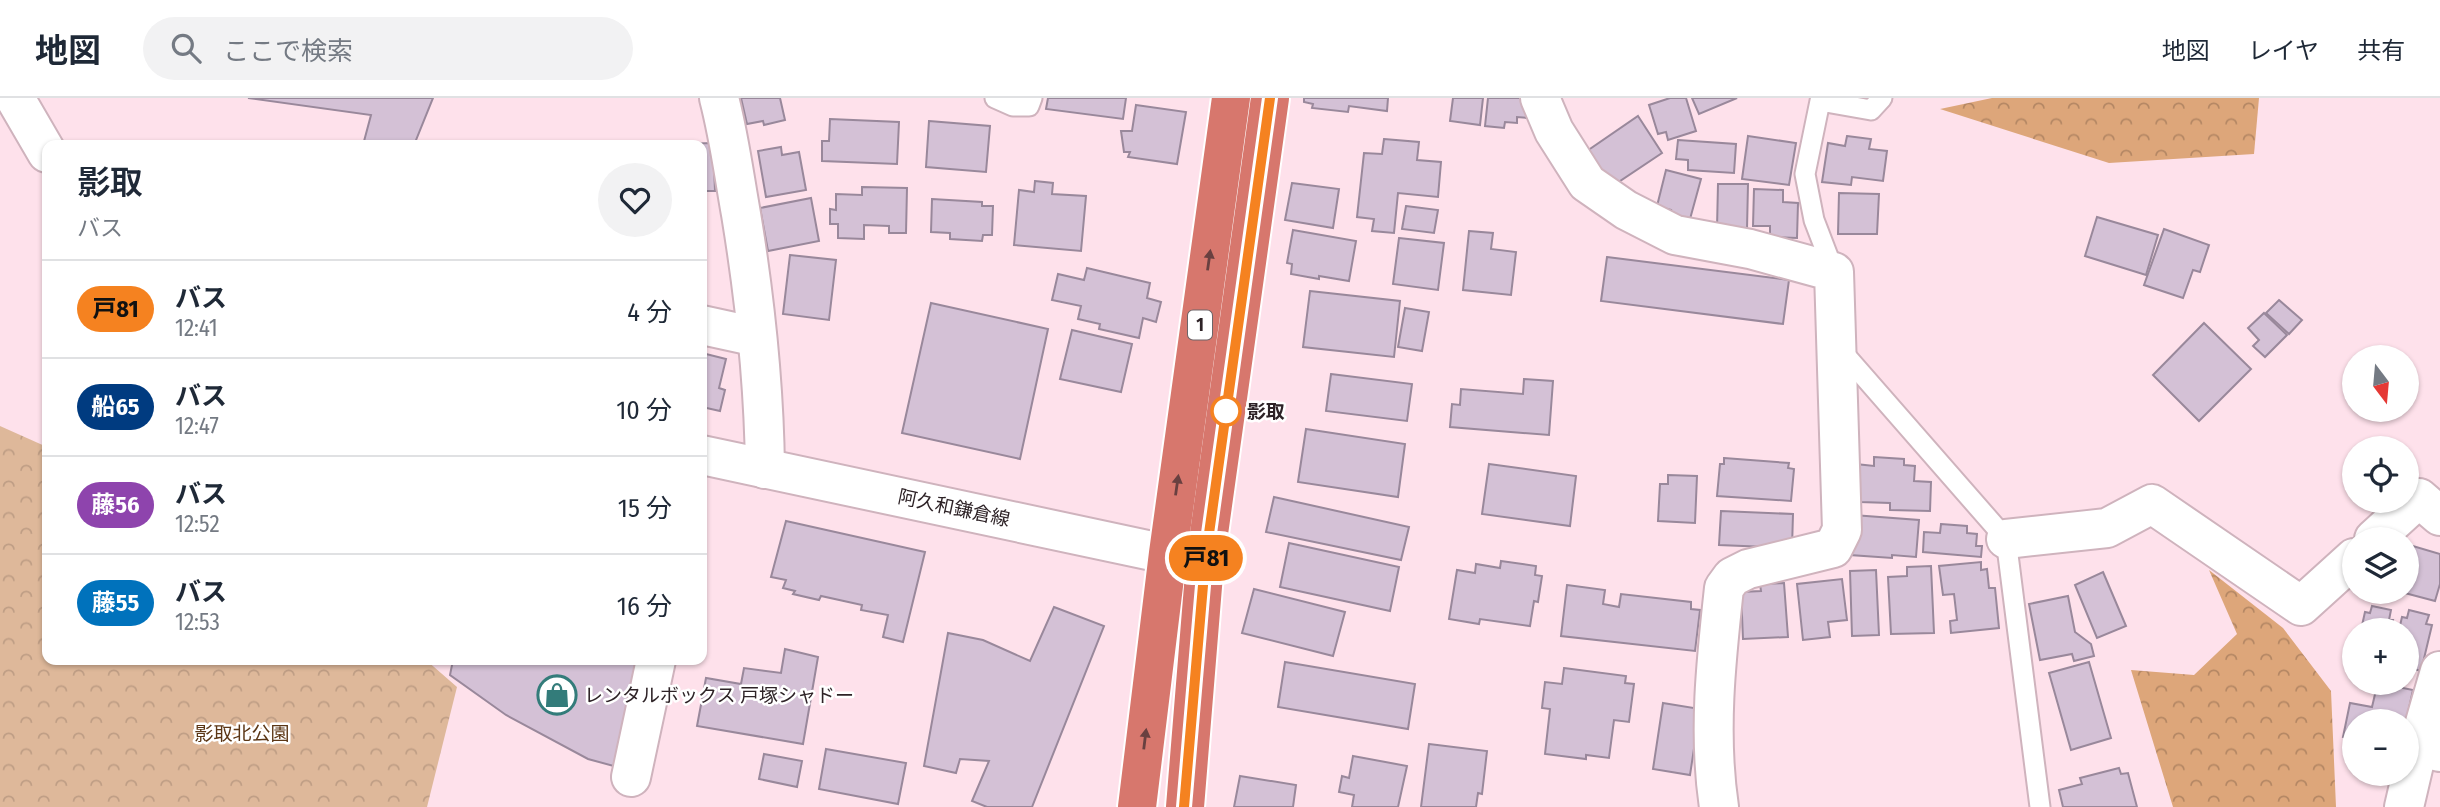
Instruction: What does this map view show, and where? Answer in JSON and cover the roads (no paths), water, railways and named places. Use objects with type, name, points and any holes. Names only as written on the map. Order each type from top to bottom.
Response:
[{"type":"highway","name":"1","points":[[1137,807],[1168,552],[1231,98]]},
{"type":"highway","name":"1","points":[[1185,807],[1205,562],[1269,98]]},
{"type":"street","points":[[15,98],[42,144]]},
{"type":"street","points":[[719,98],[754,291],[764,415],[765,470]]},
{"type":"street","points":[[1540,98],[1555,131],[1587,183],[1626,210],[1675,235],[1750,250],[1834,272],[1842,530],[1833,548],[1748,569],[1732,577],[1724,588],[1715,667],[1714,735],[1719,807]]},
{"type":"street","points":[[707,326],[757,337]]},
{"type":"street","name":"阿久和鎌倉線","points":[[707,456],[1205,562]]},
{"type":"street","points":[[2387,527],[2419,498],[2440,516]]},
{"type":"street","points":[[2006,540],[2107,528],[2152,505],[2301,606],[2342,569]]},
{"type":"street","points":[[631,777],[655,665]]},
{"type":"street","points":[[2404,807],[2429,750],[2440,671]]},
{"type":"lane","points":[[995,98],[1013,106],[1029,106],[1032,98]]},
{"type":"lane","points":[[1834,272],[1814,220],[1805,174],[1820,101],[1871,110],[1882,98]]},
{"type":"lane","points":[[1837,345],[2006,540],[2040,807]]},
{"type":"place","name":"影取","points":[[1226,411]]},
{"type":"place","name":"レンタルボックス 戸塚シャドー","points":[[557,695]]},
{"type":"park label","name":"影取北公園","points":[[242,733]]}]
